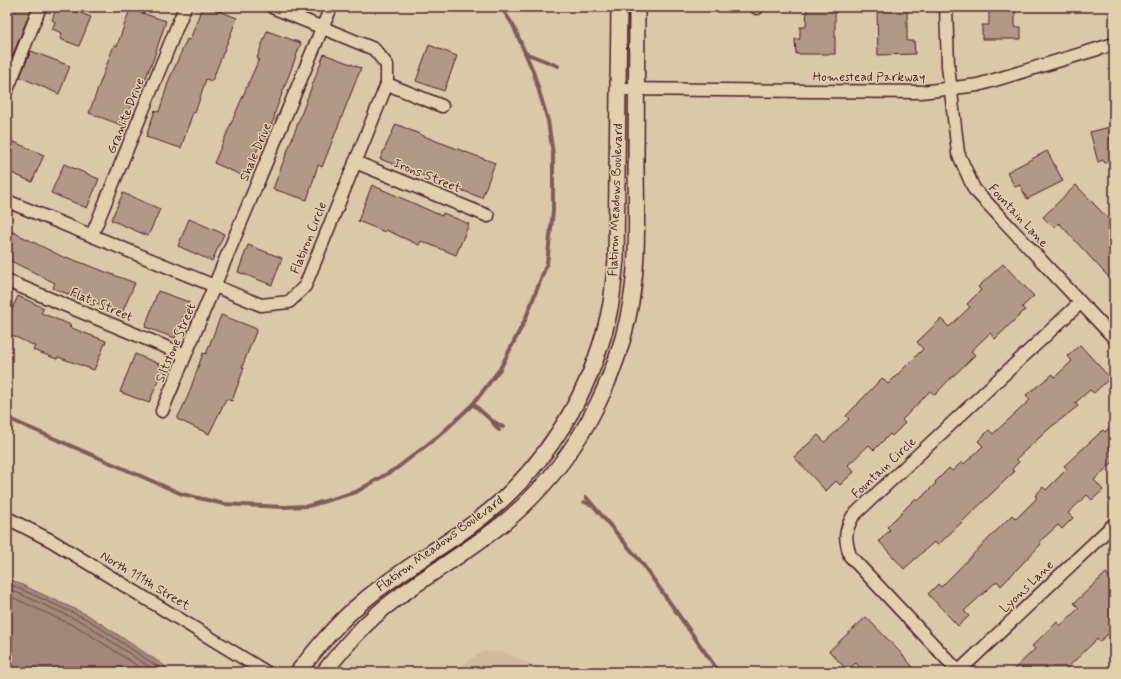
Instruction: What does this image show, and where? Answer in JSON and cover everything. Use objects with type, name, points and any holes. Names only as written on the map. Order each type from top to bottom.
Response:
[{"type":"street","points":[[7,90],[40,7]]},
{"type":"street","name":"Granite Drive","points":[[92,235],[186,7]]},
{"type":"street","name":"Flatiron Circle","points":[[7,201],[261,305],[289,302],[305,286],[387,84],[387,65],[374,49],[272,7]]},
{"type":"street","name":"Shale Drive","points":[[215,286],[331,7]]},
{"type":"street","name":"Flatiron Meadows Boulevard","points":[[298,672],[330,631],[361,602],[394,577],[475,521],[500,501],[528,473],[546,451],[569,415],[591,371],[601,344],[611,303],[616,261],[619,7]]},
{"type":"street","name":"Flatiron Meadows Boulevard","points":[[324,672],[360,628],[393,601],[472,548],[514,514],[546,482],[560,465],[591,417],[618,356],[626,326],[633,288],[636,250],[637,7]]},
{"type":"street","name":"Fountain Lane","points":[[946,7],[950,88],[958,153],[974,189],[1114,338]]},
{"type":"street","name":"Homestead Parkway","points":[[618,89],[921,92],[978,85],[1114,44]]},
{"type":"street","points":[[387,84],[442,106]]},
{"type":"street","name":"Irons Street","points":[[355,162],[488,216]]},
{"type":"street","name":"Flats Street","points":[[7,281],[185,355]]},
{"type":"street","name":"Siltstone Street","points":[[162,411],[215,286]]},
{"type":"street","name":"Fountain Circle","points":[[959,672],[850,556],[846,542],[846,528],[853,516],[1080,303]]},
{"type":"street","name":"North 111th Street","points":[[7,518],[52,541],[266,672]]},
{"type":"street","name":"Lyons Lane","points":[[959,672],[1114,524]]},
{"type":"shaded area","points":[[483,652],[504,652],[549,672],[461,672],[465,663]]},
{"type":"water","points":[[7,578],[88,615],[165,666],[168,672],[7,672]]},
{"type":"building","points":[[7,7],[25,7],[31,9],[7,70]]},
{"type":"building","points":[[57,7],[65,7],[91,17],[79,46],[60,39],[62,33],[52,29],[55,22],[52,20]]},
{"type":"building","points":[[202,7],[209,7],[237,18],[212,81],[206,79],[195,113],[193,112],[181,148],[146,137],[155,110],[159,112],[169,80],[187,39],[190,40]]},
{"type":"building","points":[[807,7],[835,7],[835,54],[796,54],[795,39],[800,39],[800,27],[806,27]]},
{"type":"building","points":[[877,7],[907,7],[907,41],[914,41],[915,54],[878,55]]},
{"type":"building","points":[[989,7],[1015,7],[1015,27],[1021,27],[1021,39],[982,39],[982,25],[989,25]]},
{"type":"building","points":[[130,9],[166,21],[153,60],[142,87],[139,85],[124,126],[89,113],[114,45],[117,46]]},
{"type":"building","points":[[267,31],[301,43],[274,115],[275,116],[264,142],[261,141],[246,177],[214,163],[259,59],[257,58]]},
{"type":"building","points":[[429,45],[457,56],[444,91],[416,81]]},
{"type":"building","points":[[31,51],[70,66],[59,94],[20,77]]},
{"type":"building","points":[[324,54],[361,68],[322,167],[318,165],[307,200],[273,189]]},
{"type":"building","points":[[396,124],[495,163],[482,198],[380,159]]},
{"type":"building","points":[[1114,126],[1114,161],[1105,163],[1103,160],[1098,162],[1090,132]]},
{"type":"building","points":[[12,141],[44,155],[32,182],[7,171],[7,153]]},
{"type":"building","points":[[1047,151],[1063,181],[1027,199],[1020,185],[1015,187],[1007,172]]},
{"type":"building","points":[[64,164],[99,179],[87,208],[51,193]]},
{"type":"building","points":[[372,185],[442,216],[443,213],[469,224],[456,255],[421,241],[419,245],[386,230],[385,232],[358,221]]},
{"type":"building","points":[[1076,185],[1114,225],[1114,283],[1059,223],[1054,228],[1043,217]]},
{"type":"building","points":[[123,193],[160,209],[148,236],[111,220]]},
{"type":"building","points":[[189,219],[224,234],[212,261],[178,246]]},
{"type":"building","points":[[7,229],[65,258],[66,257],[135,283],[122,313],[53,288],[55,283],[7,259]]},
{"type":"building","points":[[248,245],[282,258],[272,285],[238,272]]},
{"type":"building","points":[[1003,264],[1034,296],[1022,307],[1025,310],[995,339],[990,333],[971,351],[975,355],[935,395],[930,391],[902,420],[905,423],[892,436],[890,434],[874,450],[869,445],[848,465],[854,472],[840,485],[836,481],[826,491],[794,457],[818,435],[825,442],[849,419],[846,416],[882,378],[888,384],[923,349],[917,342],[941,319],[949,327],[970,307],[967,304],[981,290],[978,287]]},
{"type":"building","points":[[158,291],[189,302],[175,338],[145,327]]},
{"type":"building","points":[[18,296],[44,308],[41,313],[71,325],[69,327],[106,341],[94,370],[33,350],[35,346],[7,333],[7,320]]},
{"type":"building","points":[[221,315],[257,329],[242,367],[244,368],[232,401],[226,399],[209,434],[177,419],[188,396],[203,353],[206,354]]},
{"type":"building","points":[[1080,345],[1110,378],[1094,393],[1090,390],[1075,403],[1078,406],[1051,427],[1016,459],[1019,462],[1012,469],[1014,472],[938,545],[934,542],[904,569],[879,541],[890,530],[887,527],[915,499],[918,501],[949,468],[952,471],[962,462],[964,464],[983,446],[978,441],[989,430],[993,434],[1030,400],[1026,395],[1053,374],[1055,377],[1072,361],[1068,356]]},
{"type":"building","points":[[135,354],[164,366],[149,403],[120,392]]},
{"type":"building","points":[[1114,423],[1114,461],[1094,480],[1103,490],[1092,500],[1087,495],[1068,513],[1073,518],[1062,529],[1058,525],[1039,542],[1041,544],[1001,586],[997,581],[964,611],[969,616],[958,626],[928,594],[938,584],[941,587],[1012,515],[1016,519],[1037,498],[1035,496],[1043,487],[1046,490],[1067,469],[1064,466],[1103,430],[1105,432]]},
{"type":"building","points":[[1106,573],[1114,581],[1114,629],[1099,642],[1097,639],[1063,672],[1011,672],[1035,649],[1032,646],[1057,622],[1060,626],[1079,608],[1074,603]]},
{"type":"building","points":[[866,617],[917,672],[864,672],[856,663],[847,670],[829,651]]},
{"type":"waterway","points":[[501,7],[513,25],[533,71],[548,121],[553,154],[553,211],[547,263],[525,320],[500,369],[473,404],[491,420],[503,427]]},
{"type":"waterway","points":[[525,53],[558,66]]},
{"type":"waterway","points":[[7,418],[182,494],[224,504],[283,507],[308,506],[356,492],[397,468],[441,434],[473,404]]},
{"type":"waterway","points":[[493,423],[499,430]]},
{"type":"waterway","points":[[586,497],[641,562],[719,672]]},
{"type":"waterway","points":[[584,502],[592,505]]}]
